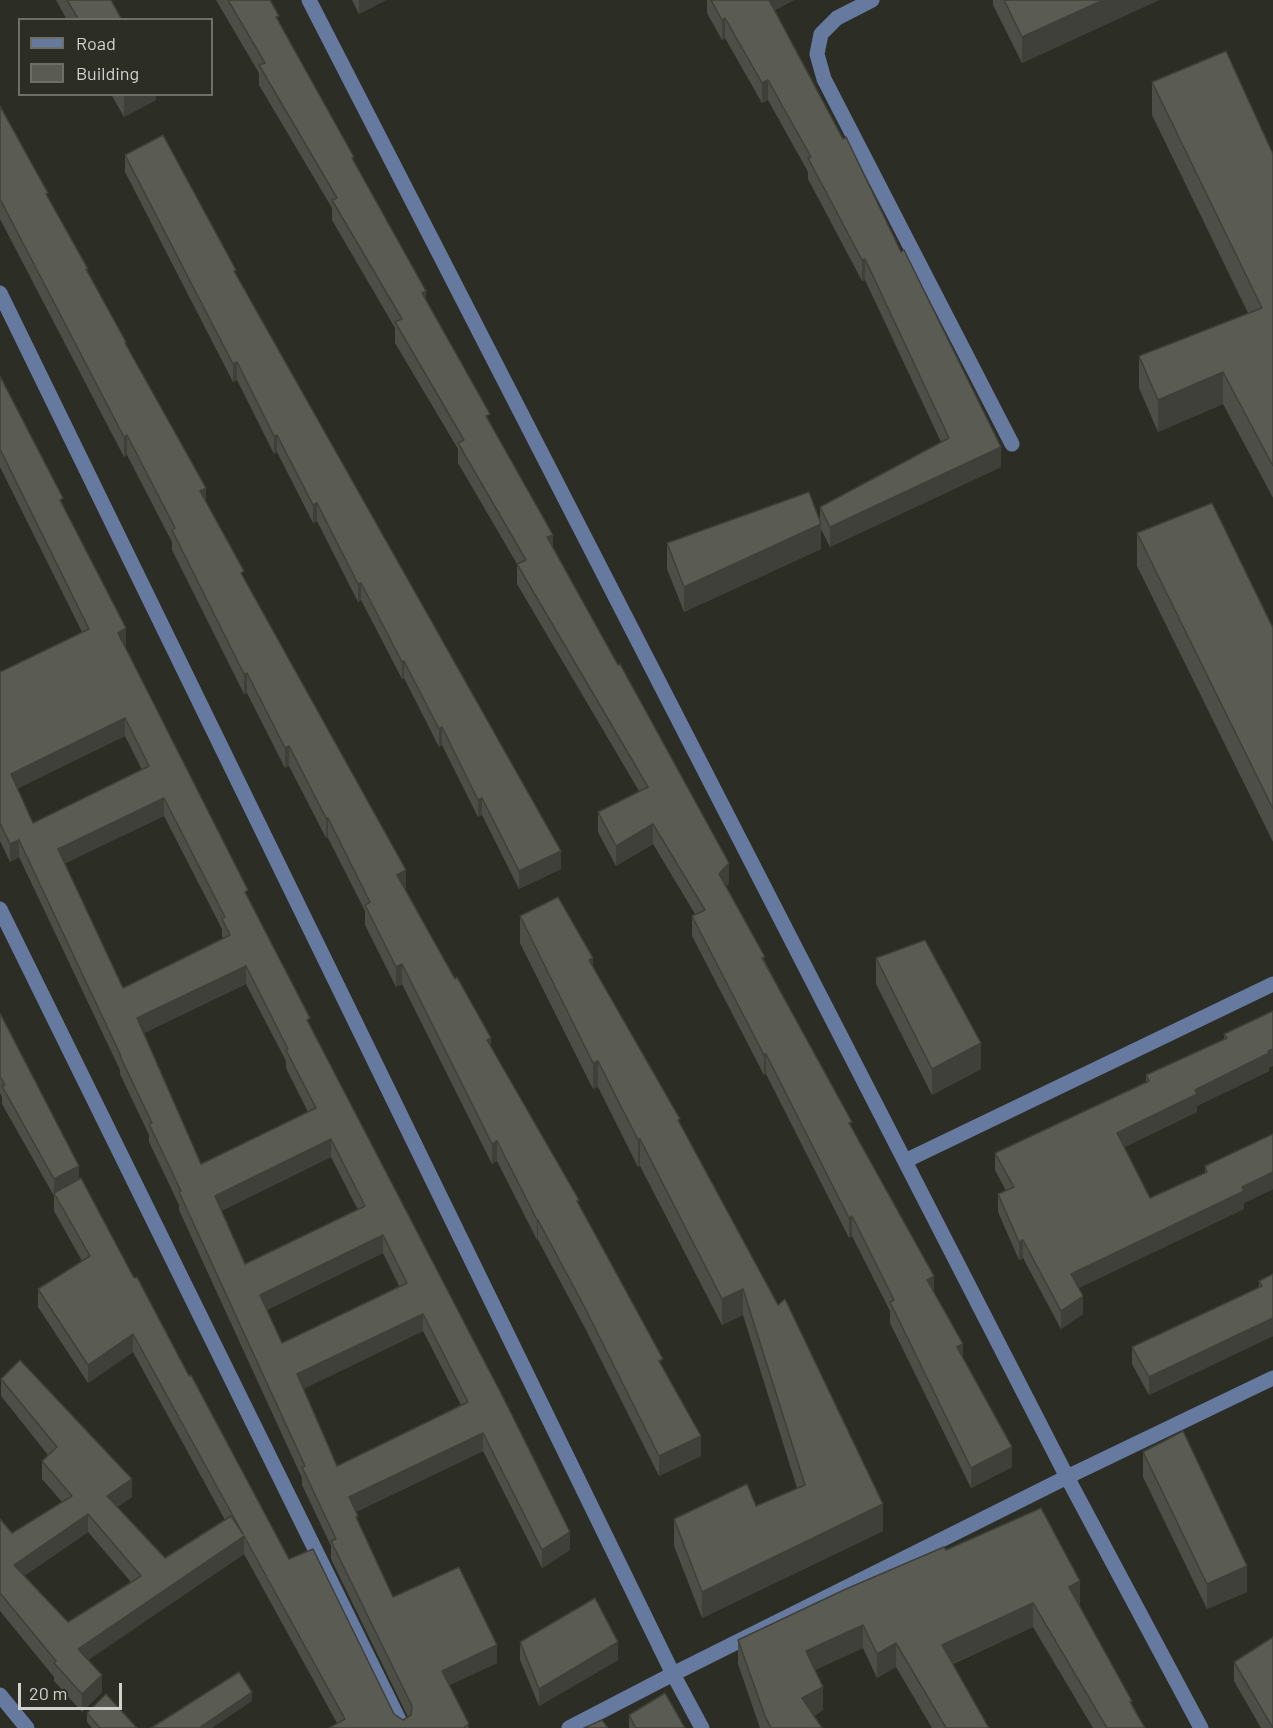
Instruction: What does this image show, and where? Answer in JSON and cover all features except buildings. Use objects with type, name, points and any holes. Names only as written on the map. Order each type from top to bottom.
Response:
[{"type":"street","points":[[309,0],[1067,1477],[1201,1728]]},
{"type":"street","points":[[872,0],[837,18],[821,34],[817,54],[824,79],[1012,444]]},
{"type":"street","points":[[0,292],[673,1674],[702,1728]]},
{"type":"street","points":[[0,909],[403,1728]]},
{"type":"street","points":[[905,1161],[1273,984]]},
{"type":"street","points":[[569,1728],[1067,1477],[1273,1378]]},
{"type":"street","points":[[0,1695],[27,1728]]}]
